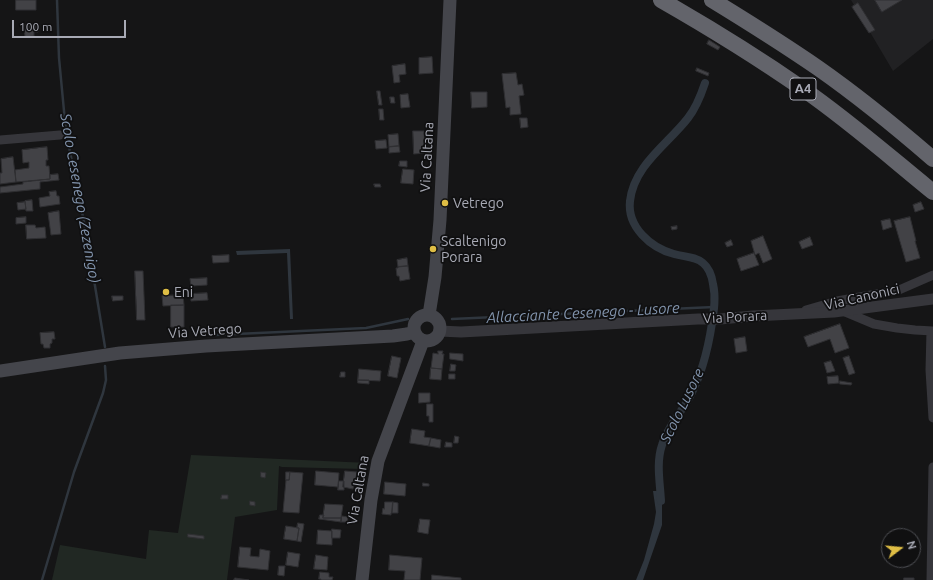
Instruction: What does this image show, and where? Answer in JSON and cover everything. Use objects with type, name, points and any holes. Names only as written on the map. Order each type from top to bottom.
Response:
[{"type":"highway","name":"A4","points":[[662,0],[723,36],[804,89],[864,135],[933,192]]},
{"type":"highway","name":"A4","points":[[712,0],[818,68],[933,159]]},
{"type":"main road","name":"Via Caltana","points":[[362,580],[371,500],[378,460],[418,337],[414,327],[415,322],[419,318],[429,315],[435,277],[440,220],[450,0]]},
{"type":"main road","points":[[418,337],[427,342],[435,339],[440,331],[438,321],[429,315]]},
{"type":"main road","name":"Via Vetrego","points":[[0,371],[120,353],[206,346],[393,336],[406,334],[418,337]]},
{"type":"street","points":[[0,140],[60,135]]},
{"type":"street","name":"Via Canonici","points":[[789,314],[837,301],[899,290],[933,275]]},
{"type":"street","name":"Via Porara","points":[[440,331],[461,332],[720,319],[843,311],[933,299]]},
{"type":"street","name":"Via Canonici","points":[[843,311],[874,324],[897,328],[932,331],[930,370],[933,418]]},
{"type":"street","points":[[931,580],[933,467]]},
{"type":"shaded area","points":[[851,0],[933,0],[933,39],[893,71]]},
{"type":"shaded area","points":[[290,249],[293,319],[290,319],[287,253],[237,255],[236,251]]},
{"type":"shaded area","points":[[191,455],[369,463],[367,470],[279,466],[277,510],[235,517],[227,580],[52,580],[60,545],[146,559],[149,530],[178,533]]},
{"type":"shaded area","points":[[653,491],[660,491],[662,504],[662,525],[643,580],[636,580],[644,560],[654,524],[656,512]]},
{"type":"building","points":[[16,0],[36,0],[36,10],[16,10]]},
{"type":"building","points":[[875,0],[902,0],[882,12]]},
{"type":"building","points":[[858,3],[875,30],[869,33],[852,7]]},
{"type":"building","points":[[38,24],[38,32],[34,32],[34,36],[25,37],[24,25]]},
{"type":"building","points":[[709,40],[720,47],[718,50],[707,44]]},
{"type":"building","points":[[432,57],[433,73],[419,74],[419,58]]},
{"type":"building","points":[[405,64],[406,74],[399,75],[400,82],[394,83],[392,66]]},
{"type":"building","points":[[697,68],[709,73],[708,76],[696,71]]},
{"type":"building","points":[[516,73],[518,85],[522,84],[524,95],[519,96],[521,114],[510,115],[510,107],[506,108],[502,74]]},
{"type":"building","points":[[377,91],[380,91],[382,105],[379,105]]},
{"type":"building","points":[[471,92],[487,92],[487,107],[472,108]]},
{"type":"building","points":[[408,94],[410,107],[401,108],[400,95]]},
{"type":"building","points":[[390,97],[394,97],[395,103],[391,103]]},
{"type":"building","points":[[379,109],[383,109],[384,120],[380,120]]},
{"type":"building","points":[[520,118],[527,118],[528,127],[521,128]]},
{"type":"building","points":[[413,131],[424,131],[425,153],[414,154]]},
{"type":"building","points":[[398,134],[399,146],[389,147],[388,135]]},
{"type":"building","points":[[386,140],[387,148],[376,149],[375,141]]},
{"type":"building","points":[[399,146],[400,152],[389,153],[389,147]]},
{"type":"building","points":[[47,147],[48,160],[46,160],[46,166],[49,166],[50,179],[16,182],[15,170],[29,168],[29,162],[23,163],[22,150]]},
{"type":"building","points":[[13,157],[16,182],[0,184],[0,173],[2,173],[1,159]]},
{"type":"building","points":[[400,161],[407,161],[407,167],[399,166]]},
{"type":"building","points":[[403,169],[414,170],[413,184],[401,183]]},
{"type":"building","points":[[58,174],[59,180],[40,182],[40,189],[0,193],[0,187],[23,184],[23,182],[50,179],[50,175]]},
{"type":"building","points":[[374,184],[380,184],[381,187],[375,187]]},
{"type":"building","points":[[56,191],[57,196],[59,196],[60,204],[40,207],[39,198],[50,196],[49,192]]},
{"type":"building","points":[[32,200],[33,211],[26,211],[25,201]]},
{"type":"building","points":[[25,202],[26,209],[18,210],[17,203]]},
{"type":"building","points":[[921,202],[924,209],[915,212],[913,205]]},
{"type":"building","points":[[59,211],[61,234],[51,235],[48,213]]},
{"type":"building","points":[[26,217],[26,223],[16,224],[16,218]]},
{"type":"building","points":[[910,217],[920,258],[906,262],[894,221]]},
{"type":"building","points":[[890,219],[892,227],[883,230],[881,221]]},
{"type":"building","points":[[26,225],[35,225],[36,228],[45,227],[46,238],[27,239]]},
{"type":"building","points":[[677,226],[677,229],[672,230],[671,227]]},
{"type":"building","points":[[763,236],[772,259],[763,263],[759,253],[755,255],[751,241]]},
{"type":"building","points":[[810,237],[813,245],[802,249],[799,242]]},
{"type":"building","points":[[731,240],[733,245],[727,247],[725,243]]},
{"type":"building","points":[[754,253],[759,265],[741,271],[737,259]]},
{"type":"building","points":[[229,255],[229,262],[213,263],[212,256]]},
{"type":"building","points":[[407,258],[408,266],[398,267],[397,260]]},
{"type":"building","points":[[408,266],[410,279],[400,281],[399,276],[397,276],[396,268]]},
{"type":"building","points":[[135,271],[143,271],[145,320],[137,320]]},
{"type":"building","points":[[207,278],[207,285],[191,286],[190,279]]},
{"type":"building","points":[[207,293],[208,300],[191,301],[191,294]]},
{"type":"building","points":[[183,295],[184,305],[163,306],[162,296]]},
{"type":"building","points":[[112,296],[123,296],[123,300],[113,301]]},
{"type":"building","points":[[171,305],[184,305],[184,327],[171,327]]},
{"type":"building","points":[[840,324],[849,348],[835,353],[830,339],[808,347],[804,337]]},
{"type":"building","points":[[54,332],[55,339],[52,339],[50,348],[44,348],[43,344],[41,344],[40,333]]},
{"type":"building","points":[[745,337],[747,351],[736,353],[734,339]]},
{"type":"building","points":[[438,351],[443,351],[442,354],[444,354],[442,369],[431,368],[433,353],[438,354]]},
{"type":"building","points":[[450,353],[463,354],[463,361],[450,359]]},
{"type":"building","points":[[392,356],[401,358],[397,378],[388,376]]},
{"type":"building","points":[[849,356],[855,373],[849,375],[843,358]]},
{"type":"building","points":[[831,361],[835,371],[827,373],[824,363]]},
{"type":"building","points":[[451,364],[456,365],[455,371],[450,371]]},
{"type":"building","points":[[431,368],[442,369],[441,380],[430,379]]},
{"type":"building","points":[[359,369],[381,371],[380,381],[358,380]]},
{"type":"building","points":[[341,372],[345,372],[345,377],[340,377]]},
{"type":"building","points":[[449,374],[455,374],[455,379],[449,379]]},
{"type":"building","points":[[838,376],[839,383],[828,384],[827,377]]},
{"type":"building","points":[[358,380],[369,380],[369,384],[358,383]]},
{"type":"building","points":[[840,381],[852,383],[851,385],[840,384]]},
{"type":"building","points":[[419,393],[430,393],[430,402],[419,403]]},
{"type":"building","points":[[427,404],[433,404],[433,422],[429,422],[429,416],[427,416]]},
{"type":"building","points":[[412,429],[425,431],[424,437],[431,438],[429,446],[410,443]]},
{"type":"building","points":[[455,436],[459,437],[458,443],[454,443]]},
{"type":"building","points":[[431,438],[441,440],[440,448],[429,446]]},
{"type":"building","points":[[446,442],[452,443],[452,447],[445,447]]},
{"type":"building","points":[[316,471],[339,473],[338,487],[315,485]]},
{"type":"building","points":[[345,471],[357,472],[353,489],[343,487]]},
{"type":"building","points":[[261,472],[266,473],[265,478],[261,477]]},
{"type":"building","points":[[286,472],[290,472],[289,480],[286,480]]},
{"type":"building","points":[[290,472],[303,473],[299,513],[283,512],[286,480],[289,480]]},
{"type":"building","points":[[339,481],[344,481],[344,490],[338,490]]},
{"type":"building","points":[[385,482],[406,484],[405,496],[384,494]]},
{"type":"building","points":[[423,483],[429,484],[429,486],[423,486]]},
{"type":"building","points":[[222,495],[228,495],[228,499],[221,499]]},
{"type":"building","points":[[250,501],[255,502],[255,506],[250,505]]},
{"type":"building","points":[[385,502],[393,502],[391,515],[382,514]]},
{"type":"building","points":[[393,502],[398,503],[398,513],[392,513]]},
{"type":"building","points":[[325,504],[343,505],[341,518],[323,518]]},
{"type":"building","points":[[320,515],[324,515],[323,518],[341,518],[341,522],[319,519]]},
{"type":"building","points":[[342,516],[348,517],[347,522],[341,522]]},
{"type":"building","points":[[420,519],[430,520],[428,534],[418,532]]},
{"type":"building","points":[[298,523],[304,524],[301,542],[297,541],[299,528],[297,528]]},
{"type":"building","points":[[286,526],[299,528],[297,541],[284,539]]},
{"type":"building","points":[[332,529],[341,530],[340,538],[332,538]]},
{"type":"building","points":[[318,530],[332,531],[332,545],[317,544]]},
{"type":"building","points":[[188,534],[204,536],[204,539],[188,537]]},
{"type":"building","points":[[240,547],[251,548],[250,556],[259,557],[260,549],[270,551],[268,570],[238,567]]},
{"type":"building","points":[[288,552],[300,554],[298,567],[286,565]]},
{"type":"building","points":[[316,555],[328,557],[327,570],[314,569]]},
{"type":"building","points":[[390,555],[422,558],[420,580],[404,580],[405,571],[389,570]]},
{"type":"building","points":[[279,566],[285,566],[284,576],[278,575]]},
{"type":"building","points":[[320,572],[329,573],[329,577],[333,577],[332,580],[319,579]]},
{"type":"building","points":[[432,575],[461,578],[461,580],[432,580]]},
{"type":"building","points":[[235,578],[249,580],[234,580]]},
{"type":"building","points":[[904,578],[914,578],[914,580],[904,580]]},
{"type":"waterway","name":"Scolo Cesenego (Zezenigo)","points":[[57,0],[59,58],[66,132],[87,237],[105,347]]},
{"type":"waterway","name":"Scolo Lusore","points":[[661,501],[659,473],[660,452],[667,433],[693,391],[700,373],[710,333],[715,299],[714,289],[710,273],[703,263],[693,258],[665,251],[657,247],[642,235],[632,219],[630,201],[638,176],[653,156],[680,128],[691,114],[705,83]]},
{"type":"waterway","name":"Allacciante Cesenego - Lusore","points":[[452,319],[714,307]]},
{"type":"waterway","name":"Allacciante Cesenego - Lusore","points":[[215,335],[366,328],[408,319]]},
{"type":"waterway","name":"Scolo Cesenego (Zezenigo)","points":[[42,580],[74,472],[103,393],[106,380],[105,366]]},
{"type":"place","name":"Vetrego","points":[[445,203]]},
{"type":"place","name":"Scaltenigo Porara","points":[[433,249]]},
{"type":"place","name":"Eni","points":[[166,292]]}]
